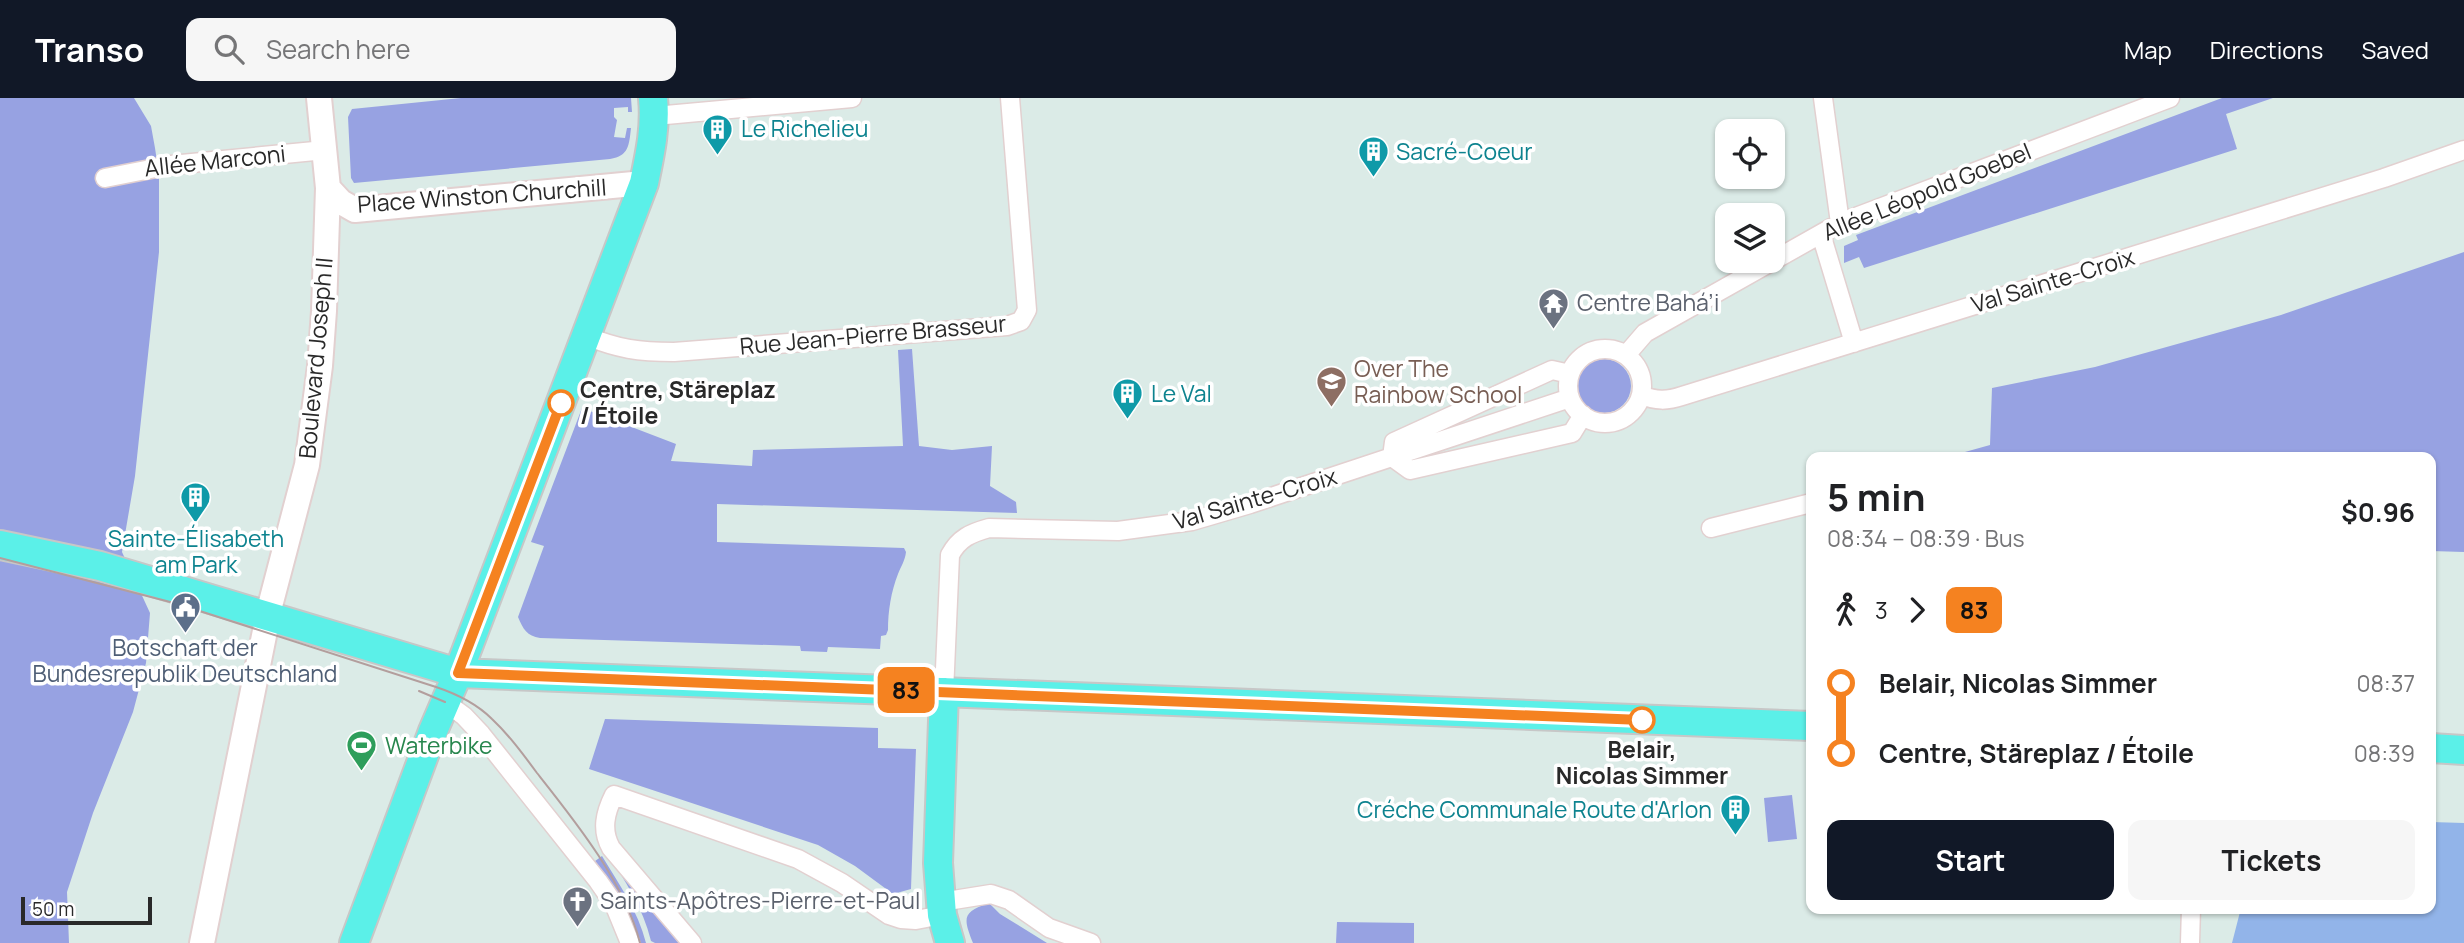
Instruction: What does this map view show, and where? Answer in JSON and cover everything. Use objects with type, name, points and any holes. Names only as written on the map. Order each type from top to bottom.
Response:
[{"type":"main road","name":"Boulevard Joseph II","points":[[202,943],[268,616],[307,465],[321,352],[328,188],[324,102]]},
{"type":"main road","points":[[354,943],[644,183],[652,147],[654,107]]},
{"type":"main road","name":"Place Winston Churchill","points":[[328,188],[341,202],[355,210],[644,183]]},
{"type":"main road","points":[[0,545],[100,566],[458,673],[1806,726]]},
{"type":"main road","points":[[0,553],[29,550]]},
{"type":"main road","points":[[944,692],[938,863],[941,909],[950,943]]},
{"type":"main road","points":[[2436,748],[2464,750]]},
{"type":"street","points":[[654,107],[852,98]]},
{"type":"street","name":"Rue Jean-Pierre Brasseur","points":[[586,336],[616,348],[639,352],[674,352],[1007,326],[1021,321],[1027,310],[1010,98]]},
{"type":"street","points":[[1823,98],[1840,223]]},
{"type":"street","name":"Allée Léopold Goebel","points":[[1626,355],[1645,333],[1840,223],[2170,98]]},
{"type":"street","name":"Allée Marconi","points":[[105,178],[171,165],[325,150]]},
{"type":"street","name":"Val Sainte-Croix","points":[[1641,395],[1653,400],[1670,400],[2385,178],[2464,150]]},
{"type":"street","points":[[1821,234],[1854,343]]},
{"type":"street","points":[[1600,349],[1614,350],[1626,355],[1640,373],[1643,384],[1635,408],[1624,418],[1610,423],[1596,422],[1583,415],[1570,397],[1568,386],[1570,374],[1577,362],[1600,349]]},
{"type":"street","points":[[1570,374],[1552,370],[1394,442],[1392,457],[1410,470],[1572,433],[1583,415]]},
{"type":"street","name":"Val Sainte-Croix","points":[[944,692],[950,555],[966,536],[989,528],[1118,531],[1192,521],[1570,397]]},
{"type":"street","points":[[1711,528],[1806,504]]},
{"type":"street","points":[[445,702],[464,716],[481,734],[598,881],[614,904],[630,943]]},
{"type":"street","points":[[692,943],[606,840],[606,814],[614,795],[798,859],[842,883],[889,915],[901,919],[916,920],[941,909],[991,894],[1009,900],[1049,928],[1091,943]]},
{"type":"street","points":[[2190,943],[2191,914]]},
{"type":"shaded area","points":[[0,98],[134,98],[151,126],[159,175],[159,252],[135,476],[122,552],[150,613],[146,663],[133,712],[93,813],[67,892],[69,943],[0,943]]},
{"type":"shaded area","points":[[461,98],[631,98],[632,112],[628,112],[628,107],[614,108],[614,117],[617,120],[614,137],[625,138],[627,128],[631,128],[628,144],[621,155],[610,159],[354,183],[351,178],[348,117],[352,109]]},
{"type":"shaded area","points":[[2222,98],[2273,98],[2226,114],[2237,149],[1864,268],[1859,257],[1844,263],[1844,246],[1858,240],[1856,235]]},
{"type":"shaded area","points":[[2464,252],[2464,552],[2436,551],[2436,452],[1965,452],[1990,445],[1992,388],[2095,367],[2281,315]]},
{"type":"shaded area","points":[[912,349],[919,446],[952,450],[992,446],[990,486],[1016,502],[1017,513],[717,504],[717,542],[904,548],[906,552],[890,602],[888,630],[886,635],[881,636],[880,649],[828,647],[827,652],[801,651],[800,646],[540,638],[532,636],[524,628],[518,617],[544,546],[531,542],[582,408],[676,444],[671,461],[752,466],[753,450],[903,446],[898,350]]},
{"type":"shaded area","points":[[1604,359],[1623,367],[1631,386],[1623,405],[1604,413],[1585,405],[1577,386],[1585,367]]},
{"type":"shaded area","points":[[605,719],[878,728],[878,748],[916,749],[911,889],[893,894],[855,866],[818,845],[589,769]]},
{"type":"shaded area","points":[[1792,795],[1797,839],[1768,842],[1764,798]]},
{"type":"shaded area","points":[[2436,822],[2464,823],[2464,943],[2232,943],[2239,914],[2436,914]]},
{"type":"shaded area","points":[[606,852],[682,943],[651,941],[638,906]]},
{"type":"shaded area","points":[[602,856],[633,909],[646,943],[635,943],[591,864]]},
{"type":"shaded area","points":[[989,903],[1000,914],[1047,943],[973,943],[967,927],[967,917],[969,913]]},
{"type":"shaded area","points":[[1337,922],[1414,923],[1414,943],[1336,943]]},
{"type":"tram line","points":[[0,558],[178,604],[436,687],[473,704],[510,738],[582,832],[611,875],[633,920],[640,943]]},
{"type":"tram line","points":[[419,691],[445,702]]},
{"type":"bus line","name":"83","points":[[561,403],[458,673],[1642,720]]},
{"type":"place","name":"Le Richelieu","points":[[718,156]]},
{"type":"place","name":"Sacré-Coeur","points":[[1373,179]]},
{"type":"place","name":"Centre Bahá’i","points":[[1554,330]]},
{"type":"place","name":"Centre, Stäreplaz / Étoile","points":[[561,403]]},
{"type":"place","name":"Over The Rainbow School","points":[[1331,409]]},
{"type":"place","name":"Le Val","points":[[1128,421]]},
{"type":"place","name":"Sainte-Élisabeth am Park","points":[[196,525]]},
{"type":"place","name":"Botschaft der Bundesrepublik Deutschland","points":[[185,634]]},
{"type":"place","name":"Belair, Nicolas Simmer","points":[[1642,720]]},
{"type":"place","name":"Waterbike","points":[[362,773]]},
{"type":"place","name":"Créche Communale Route d'Arlon","points":[[1735,837]]},
{"type":"place","name":"Saints-Apôtres-Pierre-et-Paul","points":[[577,928]]}]
